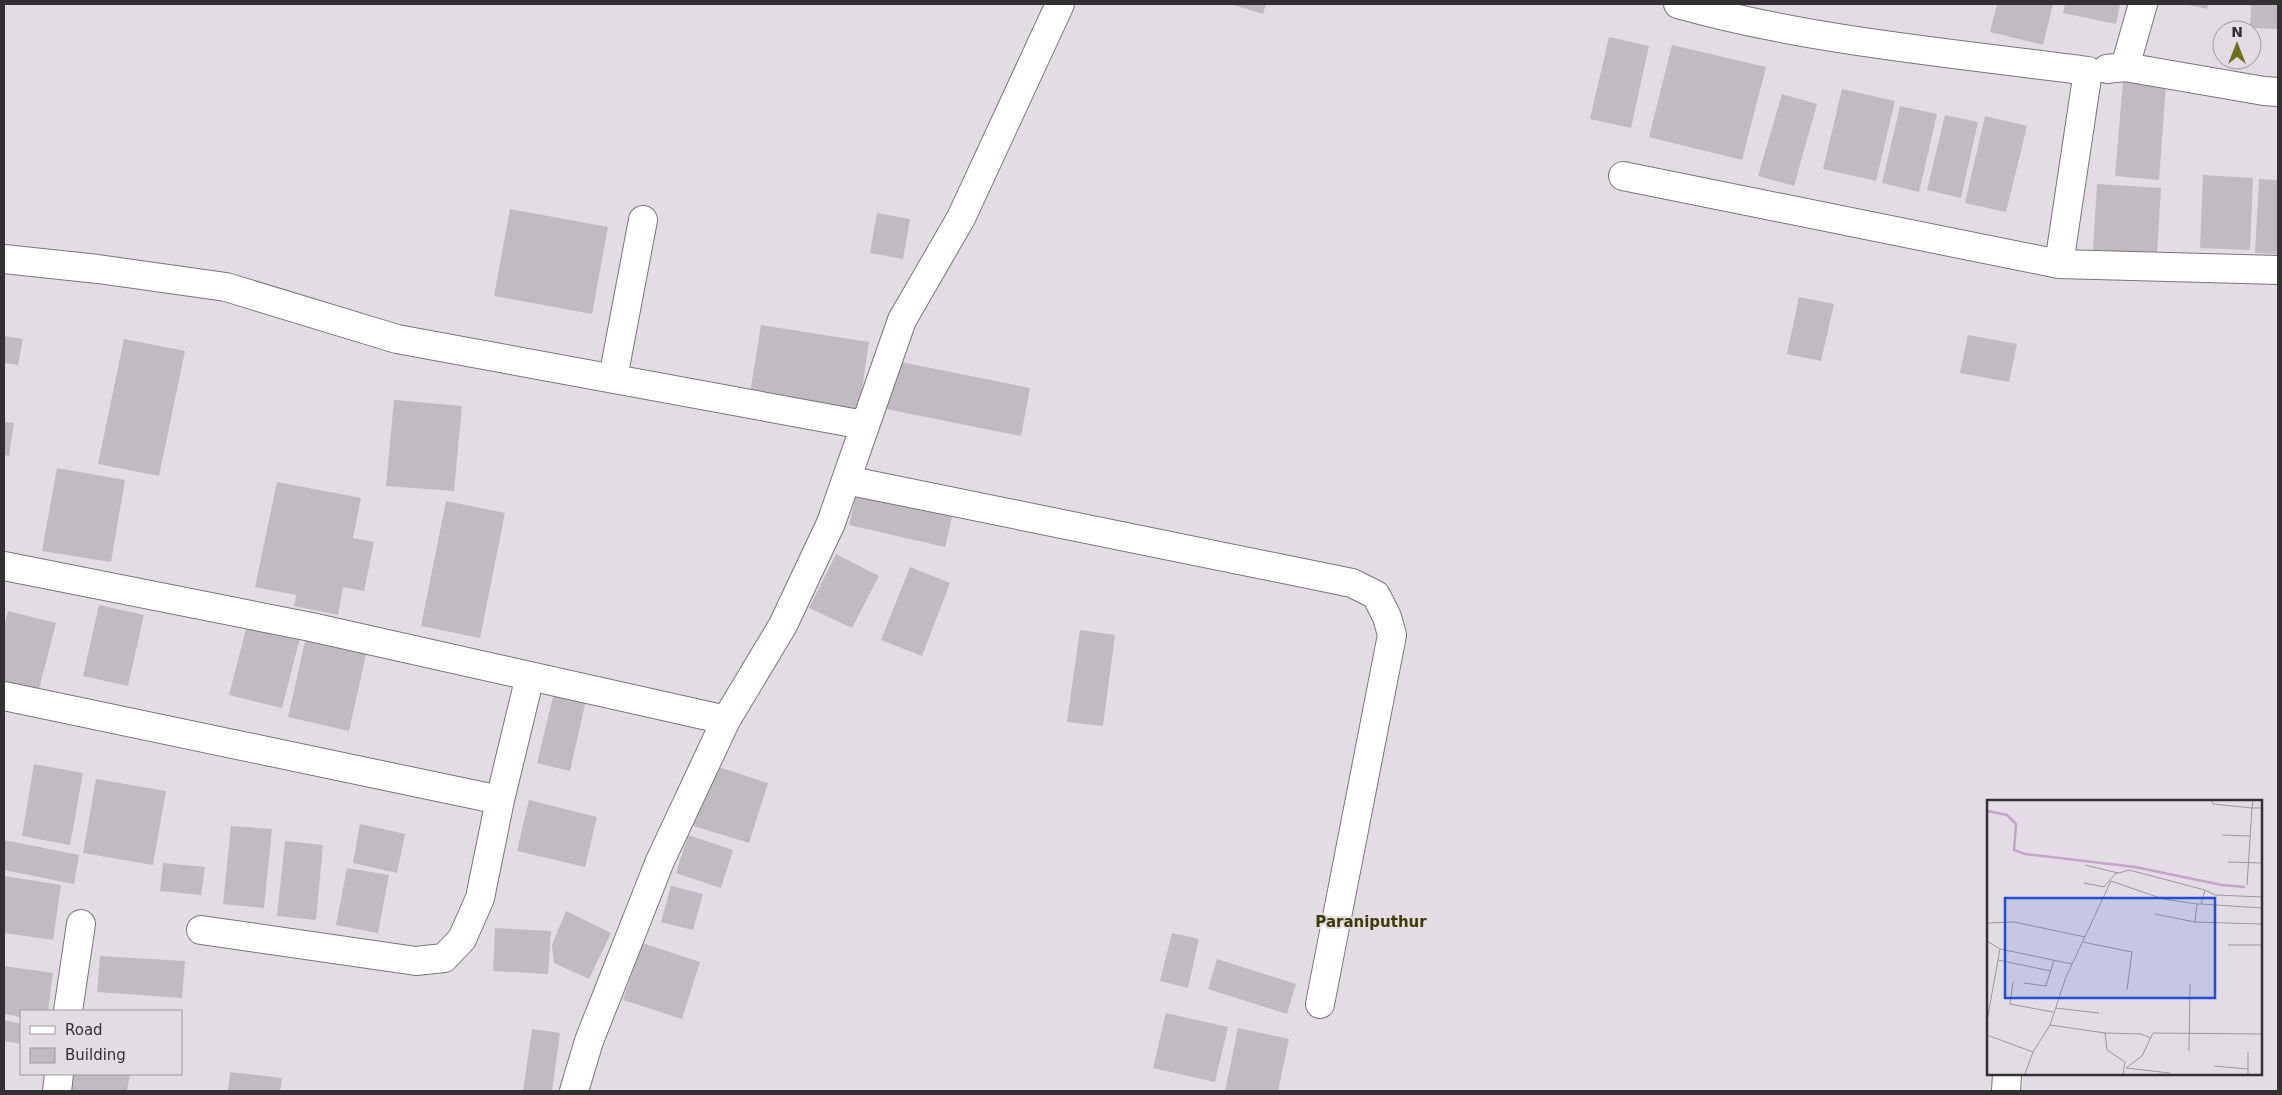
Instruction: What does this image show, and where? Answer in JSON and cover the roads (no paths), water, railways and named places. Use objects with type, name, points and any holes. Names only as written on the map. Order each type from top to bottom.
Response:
[{"type":"street","points":[[574,1091],[589,1041],[660,861],[726,720],[783,625],[831,523],[902,320],[961,218],[1060,4]]},
{"type":"street","points":[[1678,4],[1720,16],[1807,33],[2088,71],[2125,67],[2278,92]]},
{"type":"street","points":[[2125,67],[2143,4]]},
{"type":"street","points":[[2059,264],[2088,71]]},
{"type":"street","points":[[1623,176],[2059,264],[2278,270]]},
{"type":"street","points":[[613,378],[643,220]]},
{"type":"street","points":[[4,259],[98,268],[226,287],[397,339],[864,425]]},
{"type":"street","points":[[846,480],[1352,584],[1376,595],[1387,617],[1392,635],[1320,1004]]},
{"type":"street","points":[[4,566],[311,627],[726,720]]},
{"type":"street","points":[[201,930],[416,961],[444,958],[462,939],[480,898],[500,800],[530,676]]},
{"type":"street","points":[[4,696],[500,800]]},
{"type":"street","points":[[68,1010],[81,924]]},
{"type":"street","points":[[57,1091],[59,1075]]},
{"type":"street","points":[[2006,1091],[2007,1075]]},
{"type":"district","name":"Paraniputhur","points":[[1371,922]]}]
